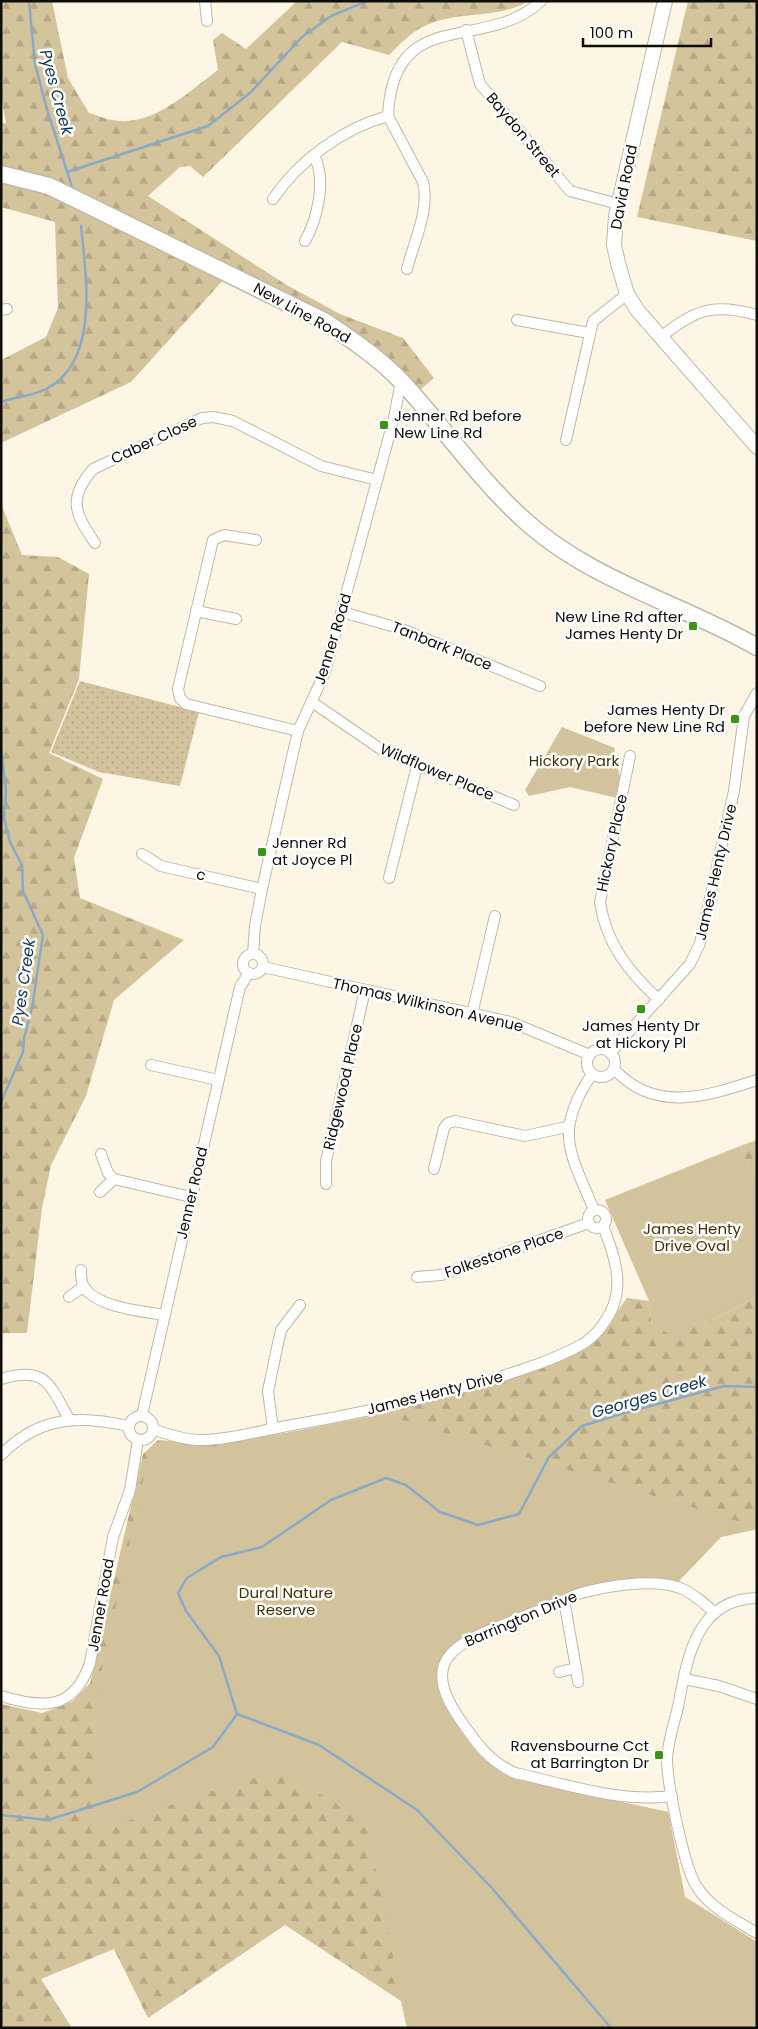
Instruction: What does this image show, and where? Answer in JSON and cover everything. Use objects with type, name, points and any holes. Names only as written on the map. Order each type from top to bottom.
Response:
[{"type":"main road","name":"New Line Road","points":[[1,174],[49,186],[324,321],[355,342],[401,381],[494,490],[522,518],[553,544],[606,575],[757,647]]},
{"type":"street","points":[[205,1],[207,21]]},
{"type":"street","points":[[407,269],[424,210],[426,193],[423,182],[388,116],[389,92],[395,72],[414,49],[437,38],[501,23],[530,12],[541,1]]},
{"type":"street","name":"David Road","points":[[665,1],[618,204],[614,245],[628,294],[638,311],[757,447]]},
{"type":"street","name":"Baydon Street","points":[[466,30],[480,84],[570,191],[618,204]]},
{"type":"street","points":[[273,199],[285,181],[314,156],[351,130],[388,116]]},
{"type":"street","points":[[305,241],[311,230],[319,186],[319,164],[314,156]]},
{"type":"street","points":[[566,440],[589,333],[594,321],[628,294]]},
{"type":"street","points":[[661,337],[683,319],[705,310],[732,308],[757,315]]},
{"type":"street","points":[[516,320],[589,333]]},
{"type":"street","name":"Jenner Road","points":[[253,954],[255,926],[262,889],[298,731],[325,672],[394,418],[401,381]]},
{"type":"street","name":"Caber Close","points":[[95,543],[78,514],[76,494],[81,483],[93,469],[202,418],[225,418],[321,466],[377,480]]},
{"type":"street","points":[[256,540],[224,535],[212,540],[178,689],[180,698],[186,704],[298,731]]},
{"type":"street","points":[[196,611],[236,619]]},
{"type":"street","name":"Tanbark Place","points":[[342,612],[402,629],[540,686]]},
{"type":"street","name":"James Henty Drive","points":[[610,1053],[690,964],[700,943],[734,791],[744,716],[757,693]]},
{"type":"street","name":"Wildflower Place","points":[[312,702],[382,750],[514,805]]},
{"type":"street","name":"Hickory Place","points":[[630,756],[600,902],[602,919],[617,953],[638,980],[659,1000]]},
{"type":"street","points":[[389,878],[417,766]]},
{"type":"street","name":"c","points":[[142,854],[161,866],[262,889]]},
{"type":"street","points":[[472,1014],[495,916]]},
{"type":"street","points":[[253,954],[261,958],[263,967],[259,973],[249,974],[244,969],[243,962],[247,956],[253,954]]},
{"type":"street","name":"Thomas Wilkinson Avenue","points":[[263,967],[511,1022],[590,1055]]},
{"type":"street","name":"Jenner Road","points":[[142,1416],[240,988],[249,974]]},
{"type":"street","name":"Ridgewood Place","points":[[326,1184],[326,1161],[365,990]]},
{"type":"street","points":[[597,1050],[610,1053],[615,1061],[614,1069],[604,1077],[592,1074],[587,1067],[590,1055],[597,1050]]},
{"type":"street","points":[[151,1065],[218,1080]]},
{"type":"street","points":[[614,1069],[638,1087],[664,1096],[683,1099],[706,1096],[757,1080]]},
{"type":"street","points":[[592,1074],[572,1109],[568,1127],[576,1166],[594,1210]]},
{"type":"street","points":[[434,1169],[444,1128],[448,1123],[455,1121],[525,1136],[568,1127]]},
{"type":"street","points":[[101,1154],[108,1173],[114,1179],[191,1197]]},
{"type":"street","points":[[100,1192],[114,1179]]},
{"type":"street","points":[[594,1210],[600,1210],[606,1216],[603,1226],[595,1228],[589,1223],[588,1217],[594,1210]]},
{"type":"street","name":"Folkestone Place","points":[[418,1278],[441,1275],[589,1223]]},
{"type":"street","name":"James Henty Drive","points":[[153,1428],[171,1435],[205,1440],[273,1429],[386,1407],[461,1388],[510,1374],[581,1345],[605,1323],[618,1287],[615,1258],[603,1226]]},
{"type":"street","points":[[81,1270],[86,1289]]},
{"type":"street","points":[[69,1297],[80,1290],[86,1289],[114,1306],[164,1315]]},
{"type":"street","points":[[273,1429],[268,1391],[277,1348],[281,1330],[300,1305]]},
{"type":"street","points":[[1,1379],[28,1374],[40,1378],[50,1384],[69,1419]]},
{"type":"street","points":[[142,1416],[149,1418],[153,1428],[150,1436],[138,1440],[130,1434],[128,1426],[132,1419],[142,1416]]},
{"type":"street","points":[[1,1455],[9,1447],[36,1430],[69,1419],[98,1420],[128,1426]]},
{"type":"street","name":"Jenner Road","points":[[1,1696],[32,1705],[56,1703],[66,1698],[84,1679],[90,1662],[113,1537],[130,1490],[138,1440]]},
{"type":"street","name":"Barrington Drive","points":[[672,1796],[650,1799],[630,1798],[515,1773],[502,1768],[482,1751],[447,1699],[443,1688],[444,1665],[449,1655],[467,1640],[564,1600],[596,1589],[662,1584],[680,1588],[693,1595],[715,1613]]},
{"type":"street","points":[[757,1598],[740,1600],[715,1613],[703,1625],[696,1637],[688,1656],[667,1758],[672,1796],[689,1872],[696,1886],[712,1904],[757,1933]]},
{"type":"street","points":[[564,1600],[578,1682]]},
{"type":"street","points":[[559,1672],[576,1668]]},
{"type":"street","points":[[684,1679],[719,1686],[757,1699]]},
{"type":"green space","points":[[1,1],[52,1],[68,78],[89,113],[109,119],[127,121],[141,119],[169,106],[218,70],[213,40],[222,33],[246,49],[297,1],[529,1],[504,11],[437,21],[415,32],[389,55],[342,42],[203,177],[190,166],[180,167],[148,196],[285,284],[340,314],[403,338],[434,378],[420,390],[331,317],[235,267],[131,382],[1,443],[1,360],[46,337],[58,308],[55,222],[1,207],[1,123],[6,123],[1,97]]},
{"type":"green space","points":[[688,1],[757,1],[757,241],[637,217]]},
{"type":"green space","points":[[1,504],[22,555],[58,557],[89,574],[79,679],[49,753],[103,779],[74,858],[80,898],[184,940],[114,1000],[86,1096],[51,1165],[42,1208],[27,1333],[1,1333]]},
{"type":"green space","points":[[80,681],[199,712],[180,786],[99,772],[51,752]]},
{"type":"green space","name":"Hickory Park","points":[[562,727],[615,748],[614,754],[620,777],[617,798],[570,787],[529,796],[525,790]]},
{"type":"green space","points":[[757,1140],[757,1190],[740,1146]]},
{"type":"green space","name":"James Henty Drive Oval","points":[[740,1146],[757,1188],[757,1297],[709,1321],[693,1325],[683,1335],[672,1335],[652,1325],[649,1301],[605,1200]]},
{"type":"green space","name":"Dural Nature Reserve","points":[[757,1297],[757,1529],[721,1537],[676,1584],[580,1589],[464,1636],[448,1650],[443,1659],[438,1677],[438,1687],[445,1707],[474,1749],[502,1773],[514,1779],[668,1812],[685,1897],[757,1942],[757,2028],[407,2028],[401,2001],[285,1925],[148,2018],[114,1949],[41,1979],[72,2028],[1,2028],[1,1704],[42,1713],[72,1702],[90,1683],[143,1454],[158,1440],[215,1444],[349,1423],[498,1382],[600,1336],[627,1298],[649,1301],[652,1325],[709,1321]]},
{"type":"green space","name":"Dural Nature Reserve","points":[[383,1414],[757,1527],[757,1529],[721,1537],[676,1584],[580,1589],[464,1636],[448,1650],[443,1659],[438,1677],[438,1687],[445,1707],[474,1749],[502,1773],[514,1779],[668,1812],[685,1897],[757,1942],[757,2028],[407,2028],[368,1830],[332,1800],[274,1772],[193,1797],[95,1833],[97,1692],[150,1449],[156,1442],[215,1447]]},
{"type":"waterway","name":"Pyes Creek","points":[[29,1],[35,64],[46,106],[72,187]]},
{"type":"waterway","points":[[67,172],[208,126],[250,93],[302,37],[331,16],[367,1]]},
{"type":"waterway","name":"Pyes Creek","points":[[1,402],[46,389],[63,376],[75,359],[82,339],[86,316],[85,269],[81,226]]},
{"type":"waterway","name":"Pyes Creek","points":[[1,748],[6,791],[4,818],[10,842],[22,865],[23,891],[43,935],[23,1052],[1,1102]]},
{"type":"waterway","name":"Georges Creek","points":[[1,1815],[48,1820],[137,1792],[213,1747],[237,1714],[219,1656],[186,1611],[178,1593],[187,1578],[221,1557],[262,1547],[331,1500],[386,1478],[406,1485],[440,1512],[478,1525],[519,1514],[549,1457],[582,1426],[724,1386],[757,1387]]},
{"type":"waterway","points":[[237,1714],[319,1745],[417,1810],[491,1887],[611,2028]]},
{"type":"place","name":"Jenner Rd before New Line Rd","points":[[384,425]]},
{"type":"place","name":"New Line Rd after James Henty Dr","points":[[693,626]]},
{"type":"place","name":"James Henty Dr before New Line Rd","points":[[735,719]]},
{"type":"place","name":"Jenner Rd at Joyce Pl","points":[[262,852]]},
{"type":"place","name":"James Henty Dr at Hickory Pl","points":[[641,1009]]},
{"type":"place","name":"Ravensbourne Cct at Barrington Dr","points":[[659,1755]]}]
